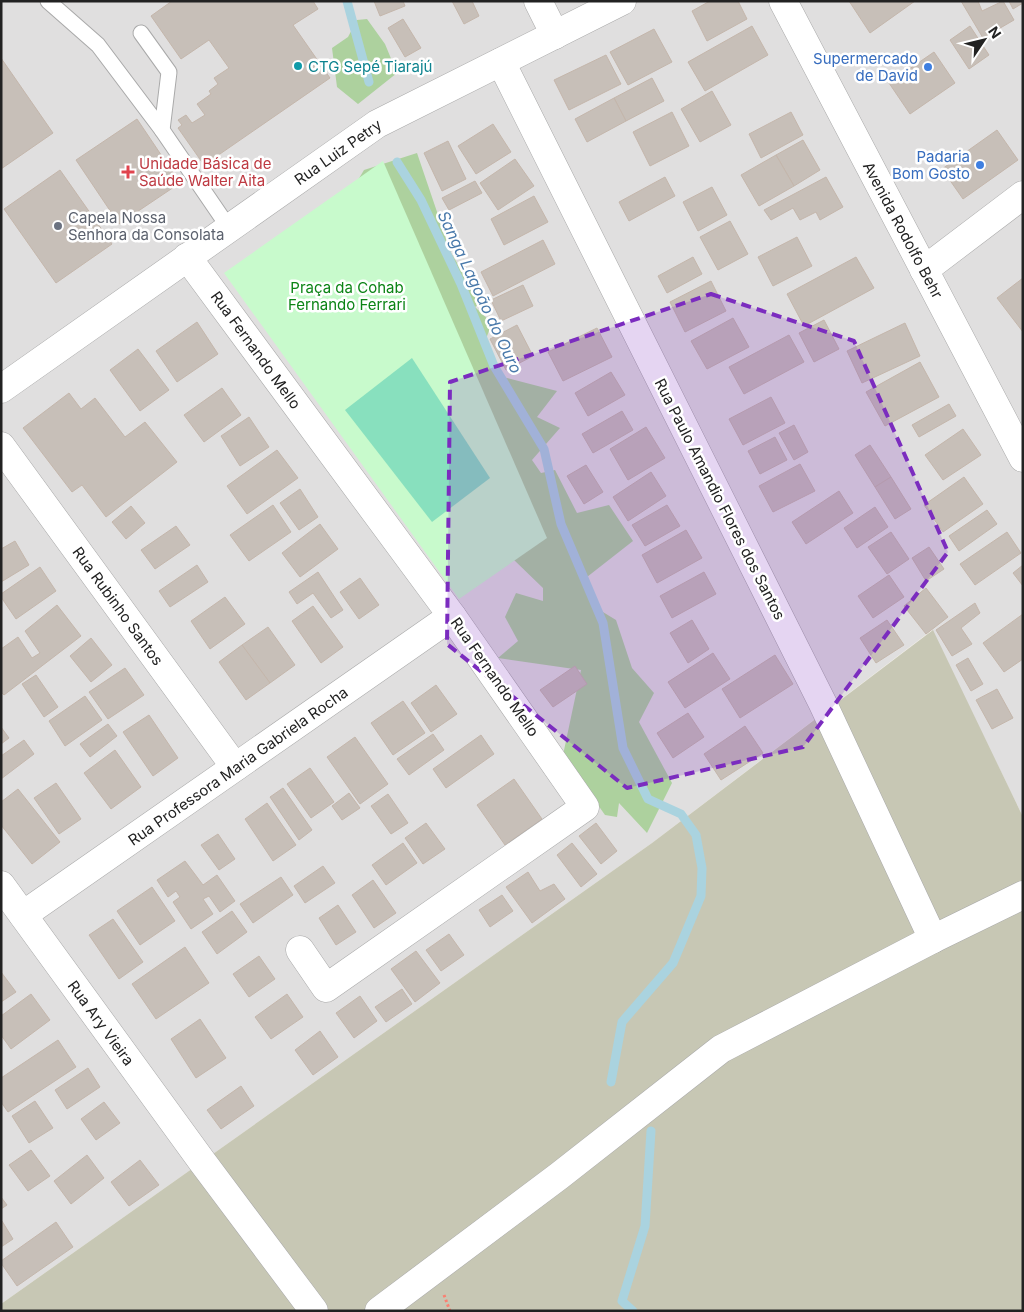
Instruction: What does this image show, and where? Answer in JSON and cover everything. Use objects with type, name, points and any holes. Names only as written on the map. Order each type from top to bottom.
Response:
[{"type":"street","points":[[538,1],[555,35]]},
{"type":"street","name":"Rua Luiz Petry","points":[[1,389],[377,124],[622,1]]},
{"type":"street","name":"Avenida Rodolfo Behr","points":[[784,2],[1023,458]]},
{"type":"street","name":"Rua Paulo Amandio Flores dos Santos","points":[[501,62],[823,704],[933,939]]},
{"type":"street","points":[[924,270],[1023,194]]},
{"type":"street","name":"Rua Fernando Mello","points":[[188,258],[452,616],[585,807],[326,988],[300,950]]},
{"type":"street","name":"Rua Rubinho Santos","points":[[1,446],[235,767]]},
{"type":"street","name":"Rua Professora Maria Gabriela Rocha","points":[[23,915],[452,616]]},
{"type":"street","name":"Rua Ary Vieira","points":[[1,885],[200,1160],[314,1311]]},
{"type":"street","points":[[380,1311],[560,1176],[721,1049],[933,939],[1023,895]]},
{"type":"lane","points":[[48,1],[98,45],[162,130],[229,228]]},
{"type":"lane","points":[[140,34],[169,72],[162,130]]},
{"type":"highlighted area","points":[[711,294],[854,341],[948,552],[803,747],[627,788],[447,644],[450,382]]},
{"type":"shaded area","points":[[1,1],[1023,1],[1023,817],[932,630],[652,843],[1,1304]]},
{"type":"shaded area","points":[[933,630],[1023,817],[1023,1311],[1,1311],[1,1304],[652,843]]},
{"type":"green space","points":[[367,19],[385,44],[397,73],[358,104],[337,87],[332,48],[348,37],[357,20]]},
{"type":"green space","points":[[417,153],[451,253],[482,303],[475,307],[492,323],[484,344],[503,377],[557,391],[537,417],[560,428],[532,460],[541,473],[555,470],[577,513],[609,505],[633,541],[587,577],[593,606],[616,620],[632,668],[654,693],[639,722],[672,783],[647,833],[619,803],[617,817],[605,815],[563,755],[581,670],[498,658],[518,641],[505,617],[516,593],[543,601],[543,588],[514,560],[352,190],[364,170]]},
{"type":"green space","name":"Praça da Cohab Fernando Ferrari","points":[[383,161],[547,538],[459,599],[224,273]]},
{"type":"green space","points":[[412,358],[490,478],[432,522],[345,410]]},
{"type":"building","points":[[172,1],[313,1],[318,9],[293,25],[330,78],[204,165],[178,128],[182,125],[178,120],[186,115],[192,123],[205,115],[197,104],[211,94],[209,91],[218,84],[214,78],[229,68],[209,40],[181,59],[151,16]]},
{"type":"building","points":[[374,1],[403,1],[405,6],[380,16]]},
{"type":"building","points":[[452,1],[472,1],[479,16],[464,24]]},
{"type":"building","points":[[710,1],[738,1],[747,19],[707,41],[692,11]]},
{"type":"building","points":[[849,1],[915,1],[870,33]]},
{"type":"building","points":[[961,1],[978,1],[982,11],[1003,1],[1014,20],[983,38]]},
{"type":"building","points":[[1009,1],[1023,1],[1023,3],[1013,9]]},
{"type":"building","points":[[403,19],[421,48],[405,57],[388,28]]},
{"type":"building","points":[[752,26],[768,55],[705,91],[688,62]]},
{"type":"building","points":[[970,26],[989,55],[969,69],[950,40]]},
{"type":"building","points":[[654,29],[672,62],[628,85],[610,52]]},
{"type":"building","name":"Supermercado de David","points":[[934,52],[955,83],[910,114],[889,83]]},
{"type":"building","points":[[606,55],[621,84],[569,110],[554,80]]},
{"type":"building","points":[[1,58],[53,133],[1,169]]},
{"type":"building","points":[[652,78],[664,101],[626,121],[614,98]]},
{"type":"building","points":[[712,91],[731,125],[700,142],[681,109]]},
{"type":"building","points":[[614,98],[626,121],[587,142],[575,119]]},
{"type":"building","points":[[672,112],[689,146],[650,166],[633,132]]},
{"type":"building","points":[[791,112],[803,135],[761,158],[749,134]]},
{"type":"building","name":"Unidade Básica de Saúde Walter Aita","points":[[137,119],[180,183],[119,224],[76,160]]},
{"type":"building","points":[[493,124],[511,152],[476,174],[458,146]]},
{"type":"building","name":"Padaria Bom Gosto","points":[[997,130],[1018,160],[963,199],[942,169]]},
{"type":"building","points":[[803,140],[820,170],[794,186],[776,155]]},
{"type":"building","points":[[448,141],[466,179],[442,191],[424,153]]},
{"type":"building","points":[[776,155],[794,186],[759,206],[741,175]]},
{"type":"building","points":[[515,159],[534,186],[498,210],[480,183]]},
{"type":"building","name":"Capela Nossa Senhora da Consolata","points":[[60,170],[112,244],[56,283],[4,209]]},
{"type":"building","points":[[665,177],[675,196],[629,221],[619,202]]},
{"type":"building","points":[[826,177],[843,207],[820,220],[816,212],[800,220],[793,208],[771,220],[764,210]]},
{"type":"building","points":[[475,181],[482,193],[449,210],[442,198]]},
{"type":"building","points":[[712,187],[727,215],[698,231],[683,202]]},
{"type":"building","points":[[534,196],[548,222],[504,245],[491,219]]},
{"type":"building","points":[[730,221],[748,254],[718,270],[700,237]]},
{"type":"building","points":[[797,237],[812,266],[773,286],[758,257]]},
{"type":"building","points":[[543,240],[555,264],[493,296],[481,272]]},
{"type":"building","points":[[693,257],[702,274],[667,293],[658,276]]},
{"type":"building","points":[[856,257],[874,288],[804,326],[787,294]]},
{"type":"building","points":[[1023,278],[1023,332],[997,298]]},
{"type":"building","points":[[711,281],[726,311],[685,332],[670,302]]},
{"type":"building","points":[[523,285],[533,306],[501,321],[491,300]]},
{"type":"building","points":[[733,318],[749,347],[707,369],[691,341]]},
{"type":"building","points":[[824,320],[839,349],[814,362],[799,333]]},
{"type":"building","points":[[197,322],[218,354],[177,382],[156,351]]},
{"type":"building","points":[[905,323],[920,356],[862,383],[847,351]]},
{"type":"building","points":[[517,325],[533,356],[506,370],[490,339]]},
{"type":"building","points":[[597,328],[612,357],[563,381],[548,352]]},
{"type":"building","points":[[789,335],[804,362],[744,394],[729,367]]},
{"type":"building","points":[[138,349],[169,390],[140,411],[110,370]]},
{"type":"building","points":[[920,362],[939,397],[885,426],[866,392]]},
{"type":"building","points":[[611,372],[625,395],[588,416],[575,393]]},
{"type":"building","points":[[222,388],[241,415],[204,442],[184,415]]},
{"type":"building","points":[[69,393],[81,409],[95,398],[125,437],[145,422],[177,462],[106,517],[82,485],[72,492],[23,428]]},
{"type":"building","points":[[771,397],[785,423],[743,445],[729,419]]},
{"type":"building","points":[[949,404],[956,416],[919,437],[912,425]]},
{"type":"building","points":[[622,411],[633,430],[593,453],[582,434]]},
{"type":"building","points":[[249,417],[269,447],[240,466],[221,436]]},
{"type":"building","points":[[794,425],[808,452],[794,460],[779,433]]},
{"type":"building","points":[[646,427],[665,458],[628,480],[610,449]]},
{"type":"building","points":[[963,429],[981,455],[943,480],[925,455]]},
{"type":"building","points":[[775,437],[787,460],[760,474],[748,451]]},
{"type":"building","points":[[870,445],[891,477],[875,487],[855,455]]},
{"type":"building","points":[[277,450],[298,478],[247,514],[227,486]]},
{"type":"building","points":[[800,464],[815,491],[773,512],[759,486]]},
{"type":"building","points":[[586,465],[603,492],[584,504],[567,476]]},
{"type":"building","points":[[651,472],[666,496],[628,521],[613,497]]},
{"type":"building","points":[[891,477],[911,509],[895,519],[875,487]]},
{"type":"building","points":[[964,477],[983,504],[943,532],[924,505]]},
{"type":"building","points":[[300,489],[318,517],[299,530],[280,503]]},
{"type":"building","points":[[839,491],[853,513],[806,544],[792,522]]},
{"type":"building","points":[[273,505],[291,532],[249,561],[230,535]]},
{"type":"building","points":[[667,505],[680,526],[645,546],[632,525]]},
{"type":"building","points":[[131,506],[145,523],[126,539],[112,522]]},
{"type":"building","points":[[875,507],[888,527],[857,548],[844,528]]},
{"type":"building","points":[[987,510],[997,524],[959,551],[949,536]]},
{"type":"building","points":[[320,524],[338,549],[300,577],[282,553]]},
{"type":"building","points":[[176,526],[190,545],[155,569],[141,550]]},
{"type":"building","points":[[686,530],[702,558],[657,583],[642,555]]},
{"type":"building","points":[[891,532],[909,559],[887,574],[868,547]]},
{"type":"building","points":[[1007,532],[1021,553],[975,585],[960,564]]},
{"type":"building","points":[[15,541],[29,565],[1,582],[1,549]]},
{"type":"building","points":[[929,547],[944,569],[926,581],[912,558]]},
{"type":"building","points":[[197,565],[208,582],[170,607],[159,591]]},
{"type":"building","points":[[1023,565],[1023,586],[1013,573]]},
{"type":"building","points":[[40,567],[56,591],[16,619],[1,597],[1,594]]},
{"type":"building","points":[[318,572],[343,610],[331,618],[313,593],[297,604],[289,592]]},
{"type":"building","points":[[704,572],[716,594],[672,618],[660,596]]},
{"type":"building","points":[[889,575],[904,597],[873,618],[858,596]]},
{"type":"building","points":[[360,578],[379,605],[359,619],[340,592]]},
{"type":"building","points":[[926,588],[948,617],[926,634],[904,606]]},
{"type":"building","points":[[225,597],[245,624],[210,649],[191,621]]},
{"type":"building","points":[[975,603],[980,613],[961,628],[972,644],[952,656],[936,630]]},
{"type":"building","points":[[57,605],[81,636],[4,695],[1,692],[1,649],[18,637],[32,658],[40,653],[25,631]]},
{"type":"building","points":[[313,606],[343,647],[321,663],[292,621]]},
{"type":"building","points":[[1023,614],[1023,659],[1004,672],[983,643]]},
{"type":"building","points":[[692,620],[709,649],[688,663],[670,633]]},
{"type":"building","points":[[887,620],[904,645],[876,663],[860,638]]},
{"type":"building","points":[[268,627],[295,665],[270,683],[242,645]]},
{"type":"building","points":[[91,638],[112,665],[91,682],[70,656]]},
{"type":"building","points":[[242,645],[270,683],[246,700],[219,662]]},
{"type":"building","points":[[713,653],[730,679],[685,708],[668,682]]},
{"type":"building","points":[[775,655],[793,684],[740,718],[722,689]]},
{"type":"building","points":[[968,658],[983,684],[971,691],[956,665]]},
{"type":"building","points":[[575,666],[587,684],[553,707],[540,690]]},
{"type":"building","points":[[125,668],[144,695],[108,719],[89,692]]},
{"type":"building","points":[[36,675],[58,707],[44,717],[22,684]]},
{"type":"building","points":[[436,685],[457,714],[431,732],[411,703]]},
{"type":"building","points":[[997,689],[1013,718],[992,729],[976,700]]},
{"type":"building","points":[[85,696],[102,720],[65,746],[49,721]]},
{"type":"building","points":[[403,701],[425,733],[393,755],[371,723]]},
{"type":"building","points":[[688,713],[704,737],[673,758],[657,733]]},
{"type":"building","points":[[149,715],[178,758],[153,776],[123,732]]},
{"type":"building","points":[[108,724],[117,736],[90,757],[80,744]]},
{"type":"building","points":[[745,726],[763,753],[721,780],[704,754]]},
{"type":"building","points":[[1,727],[9,738],[1,744]]},
{"type":"building","points":[[433,734],[444,750],[409,775],[397,759]]},
{"type":"building","points":[[481,735],[494,754],[446,788],[433,769]]},
{"type":"building","points":[[355,737],[388,784],[360,804],[327,757]]},
{"type":"building","points":[[24,740],[34,754],[1,779],[1,756]]},
{"type":"building","points":[[115,750],[141,787],[111,809],[84,773]]},
{"type":"building","points":[[310,768],[334,802],[311,818],[287,784]]},
{"type":"building","points":[[514,779],[542,819],[505,845],[477,805]]},
{"type":"building","points":[[56,783],[81,819],[59,834],[34,798]]},
{"type":"building","points":[[283,788],[312,830],[299,840],[270,797]]},
{"type":"building","points":[[18,789],[60,842],[32,864],[1,825],[1,802]]},
{"type":"building","points":[[349,793],[360,808],[342,820],[332,806]]},
{"type":"building","points":[[388,794],[408,823],[391,834],[371,806]]},
{"type":"building","points":[[267,803],[296,845],[273,861],[245,819]]},
{"type":"building","points":[[426,823],[445,849],[423,864],[405,838]]},
{"type":"building","points":[[596,823],[617,851],[601,864],[579,836]]},
{"type":"building","points":[[218,834],[235,859],[219,870],[201,845]]},
{"type":"building","points":[[403,843],[417,863],[386,885],[372,865]]},
{"type":"building","points":[[572,843],[597,874],[581,887],[557,855]]},
{"type":"building","points":[[185,861],[203,885],[217,875],[235,901],[220,912],[209,896],[203,899],[213,914],[191,929],[173,902],[180,897],[176,891],[168,897],[157,880]]},
{"type":"building","points":[[323,866],[335,883],[305,903],[294,886]]},
{"type":"building","points":[[528,872],[540,891],[554,884],[565,899],[532,923],[506,887]]},
{"type":"building","points":[[281,877],[293,895],[253,923],[240,904]]},
{"type":"building","points":[[373,880],[396,913],[374,928],[352,895]]},
{"type":"building","points":[[152,887],[175,921],[140,945],[117,911]]},
{"type":"building","points":[[502,895],[513,911],[490,927],[479,910]]},
{"type":"building","points":[[338,905],[356,932],[336,945],[319,918]]},
{"type":"building","points":[[232,911],[247,932],[217,954],[202,932]]},
{"type":"building","points":[[113,919],[143,962],[119,979],[89,935]]},
{"type":"building","points":[[449,934],[464,955],[441,971],[426,950]]},
{"type":"building","points":[[185,947],[209,983],[156,1019],[132,984]]},
{"type":"building","points":[[416,951],[440,983],[415,1002],[391,969]]},
{"type":"building","points":[[259,956],[275,979],[249,997],[233,974]]},
{"type":"building","points":[[1,972],[16,992],[1,1002]]},
{"type":"building","points":[[402,989],[412,1004],[386,1022],[375,1007]]},
{"type":"building","points":[[31,994],[50,1020],[11,1049],[1,1035],[1,1016]]},
{"type":"building","points":[[287,994],[303,1017],[271,1039],[255,1017]]},
{"type":"building","points":[[360,996],[377,1021],[354,1038],[336,1013]]},
{"type":"building","points":[[200,1019],[226,1058],[196,1078],[171,1039]]},
{"type":"building","points":[[320,1031],[338,1057],[313,1075],[295,1050]]},
{"type":"building","points":[[58,1040],[76,1067],[8,1112],[1,1102],[1,1078]]},
{"type":"building","points":[[88,1068],[100,1087],[67,1109],[55,1090]]},
{"type":"building","points":[[241,1086],[254,1106],[221,1129],[207,1110]]},
{"type":"building","points":[[35,1101],[53,1128],[29,1143],[12,1116]]},
{"type":"building","points":[[104,1102],[120,1123],[96,1140],[81,1119]]},
{"type":"building","points":[[31,1150],[50,1176],[28,1191],[9,1165]]},
{"type":"building","points":[[87,1155],[104,1178],[71,1204],[54,1181]]},
{"type":"building","points":[[140,1160],[159,1185],[129,1206],[111,1182]]},
{"type":"building","points":[[1,1197],[7,1205],[1,1209]]},
{"type":"building","points":[[1,1221],[13,1239],[1,1247]]},
{"type":"building","points":[[56,1222],[73,1247],[17,1286],[1,1261]]},
{"type":"waterway","name":"Sanga Lagoão do Ouro","points":[[347,1],[369,82]]},
{"type":"waterway","name":"Sanga Lagoão do Ouro","points":[[397,162],[421,200],[461,284],[494,366],[544,449],[561,524],[603,623],[623,748],[648,799],[681,814],[696,835],[702,868],[701,896],[673,963],[622,1022],[611,1082]]},
{"type":"waterway","name":"Sanga Lagoão do Ouro","points":[[633,1311],[622,1301],[645,1226],[651,1131]]},
{"type":"place","name":"CTG Sepé Tiarajú","points":[[298,66]]},
{"type":"place","name":"Supermercado de David","points":[[928,67]]},
{"type":"place","name":"Padaria Bom Gosto","points":[[980,165]]},
{"type":"place","name":"Unidade Básica de Saúde Walter Aita","points":[[128,172]]},
{"type":"place","name":"Capela Nossa Senhora da Consolata","points":[[58,226]]}]
